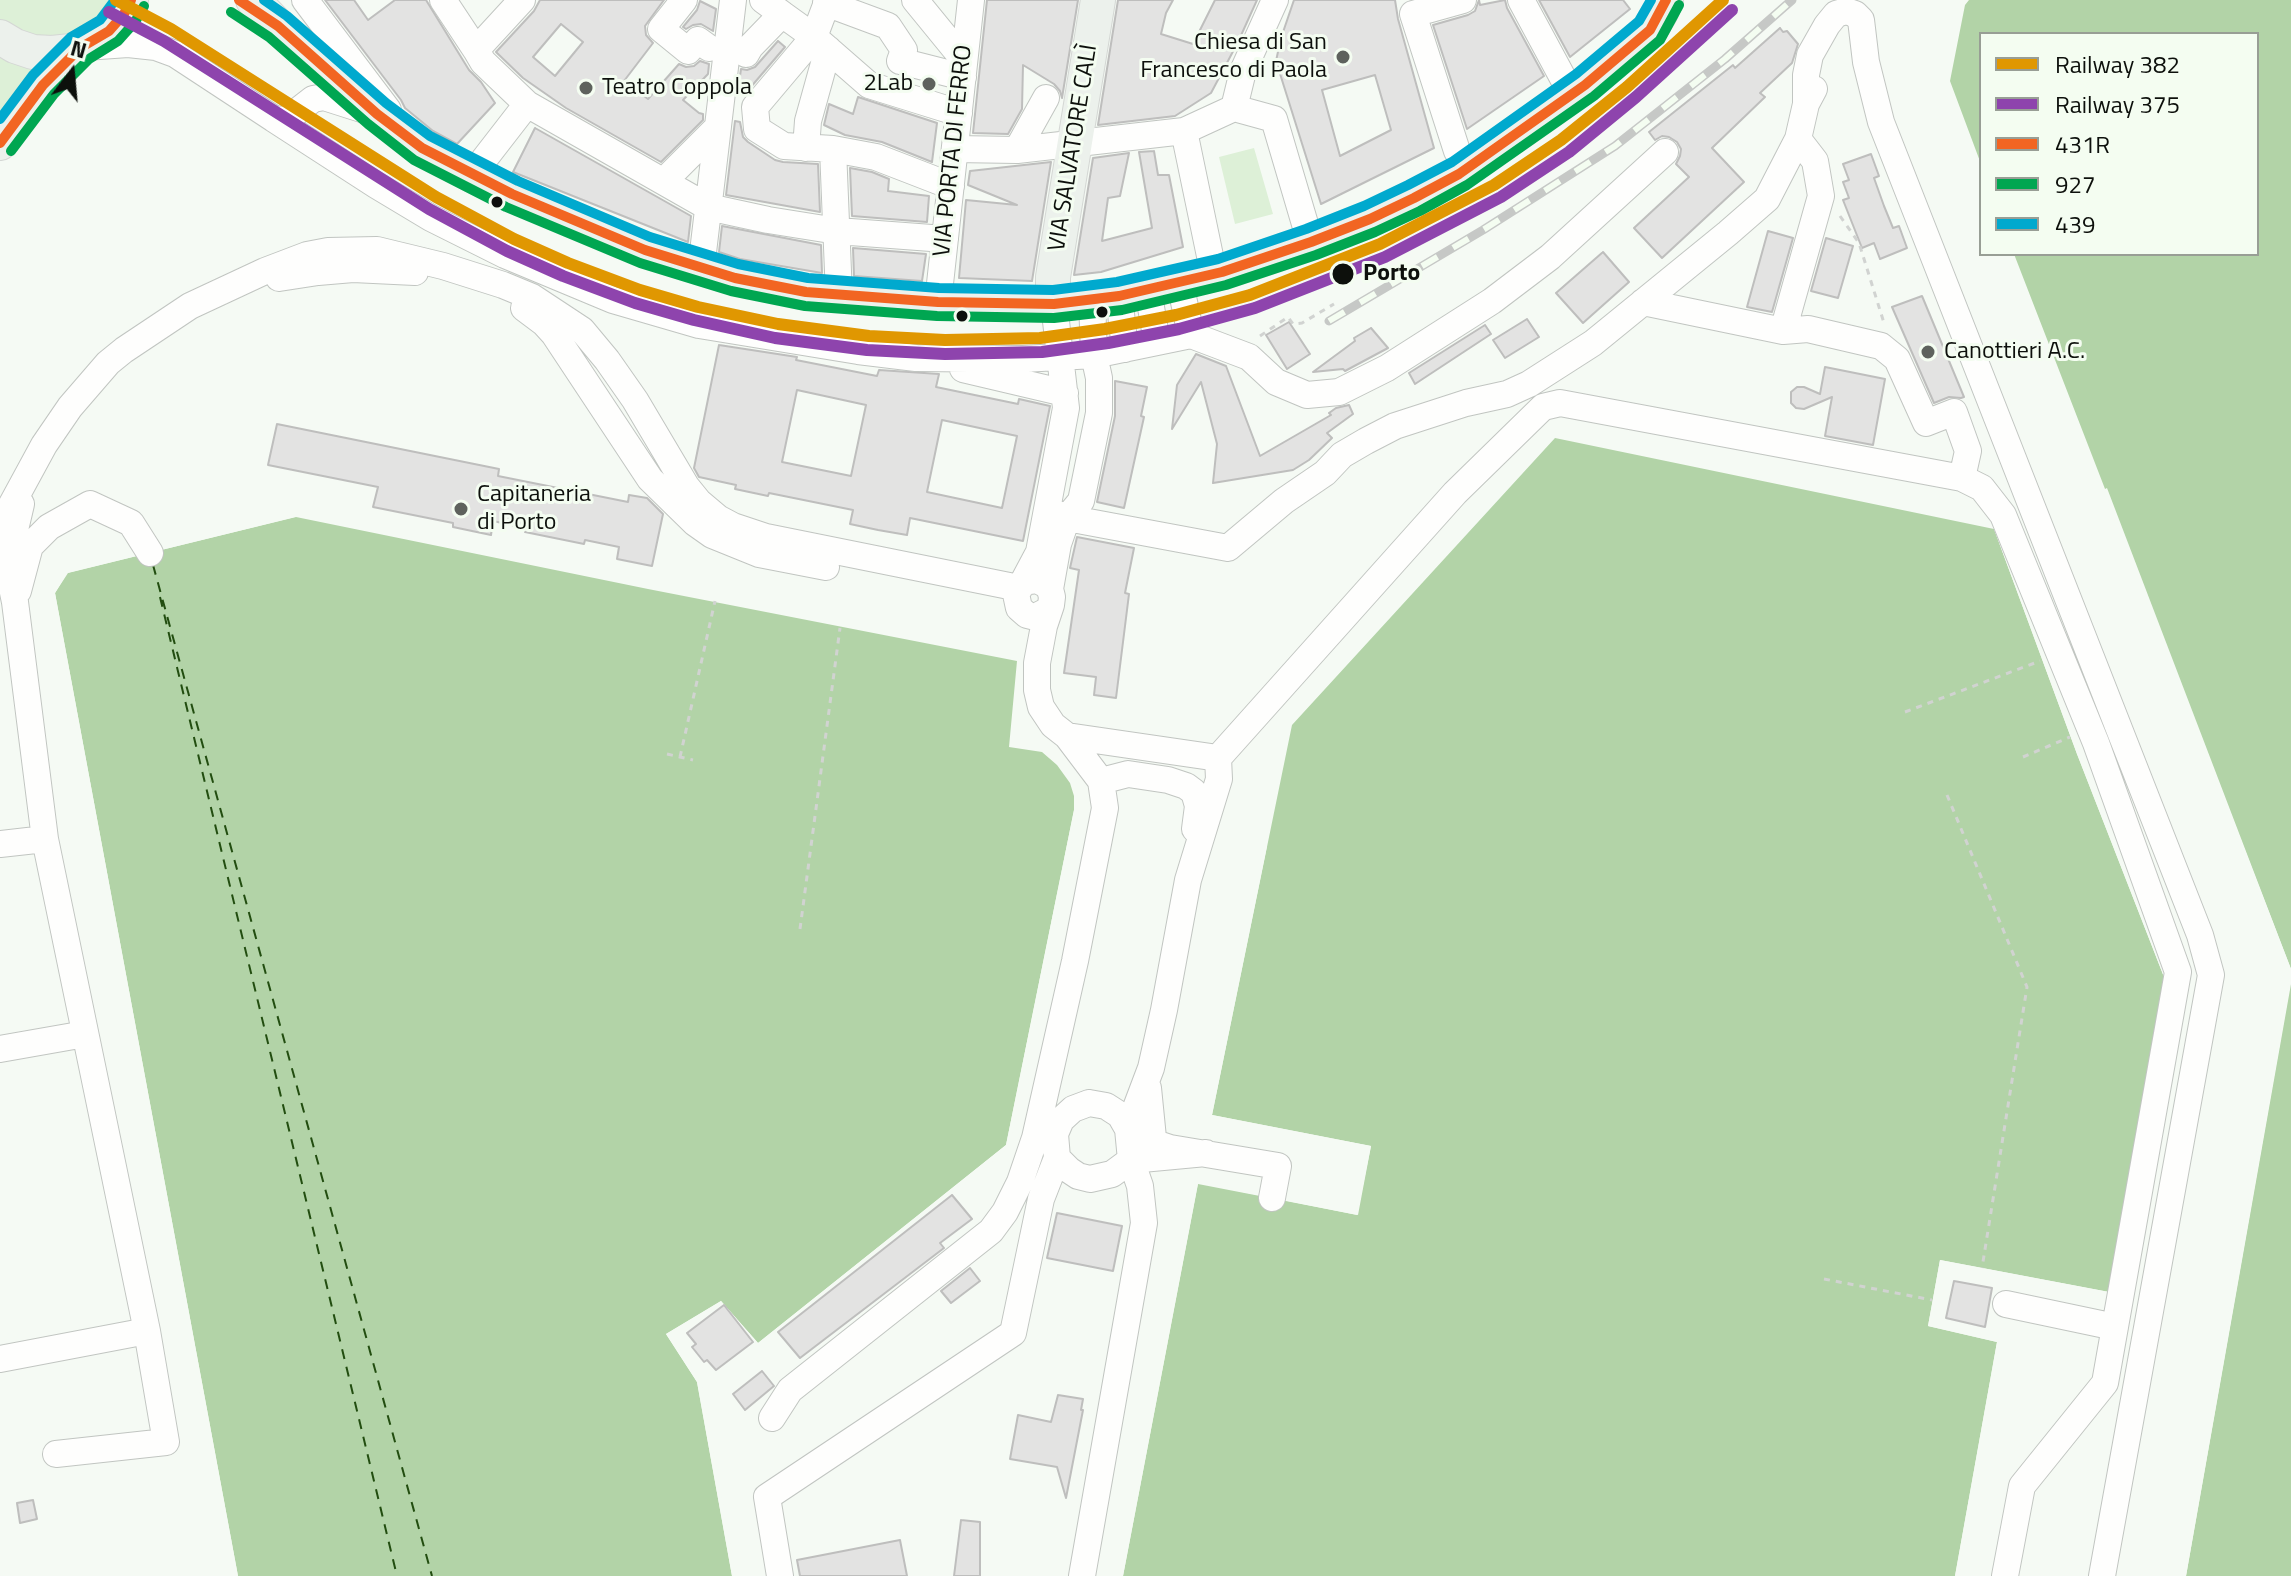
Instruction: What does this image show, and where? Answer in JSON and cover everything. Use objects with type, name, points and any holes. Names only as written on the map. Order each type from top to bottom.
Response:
[{"type":"main road","points":[[0,143],[43,85],[82,48],[109,31],[131,0]]},
{"type":"main road","points":[[239,0],[278,26]]},
{"type":"main road","points":[[253,0],[377,114],[422,148],[472,175],[645,250],[701,269],[772,286],[839,296],[938,302],[1043,301],[1135,293],[1234,268],[1370,219],[1459,174],[1551,110],[1650,30],[1666,0]]},
{"type":"main road","name":"VIA SALVATORE CALÌ","points":[[1043,301],[1053,277],[1098,0]]},
{"type":"main road","points":[[1043,301],[1210,256],[1353,205],[1457,151],[1564,80],[1640,19],[1648,0]]},
{"type":"main road","points":[[0,37],[24,49],[43,53],[62,53],[82,48]]},
{"type":"street","points":[[305,0],[391,114],[422,148]]},
{"type":"street","points":[[443,0],[480,56],[527,104],[708,207],[837,231],[945,239]]},
{"type":"street","points":[[480,56],[522,0]]},
{"type":"street","points":[[684,0],[661,29],[688,51],[698,40],[709,48]]},
{"type":"street","name":"VIA PORTA DI FERRO","points":[[938,302],[971,0]]},
{"type":"street","points":[[1234,108],[1243,71],[1275,0]]},
{"type":"street","points":[[1457,151],[1413,14],[1463,0]]},
{"type":"street","points":[[1521,0],[1564,80]]},
{"type":"street","points":[[795,147],[808,121],[814,47],[827,2],[888,26],[904,50],[900,61],[963,68]]},
{"type":"street","points":[[746,54],[772,7],[814,47],[869,85],[959,113]]},
{"type":"street","points":[[888,26],[921,7],[963,68]]},
{"type":"street","points":[[701,269],[733,8]]},
{"type":"street","points":[[1058,514],[1228,548],[1284,501],[1325,473],[1342,455],[1366,441],[1395,426],[1507,394],[1529,384],[1593,343],[1767,199],[1798,139],[1806,104],[1819,78],[1822,59],[1820,39],[1827,25],[1836,14],[1846,11],[1861,20],[1866,62],[1881,122],[2194,921],[2211,975],[2102,1576]]},
{"type":"street","points":[[82,48],[128,44],[156,47],[175,54],[431,218],[517,261],[613,300],[699,325],[916,358],[1065,393]]},
{"type":"street","points":[[814,47],[755,107],[757,129],[795,147],[833,149],[876,157],[951,186]]},
{"type":"street","points":[[274,119],[286,120],[313,99],[324,97],[377,114]]},
{"type":"street","points":[[1017,150],[1046,98]]},
{"type":"street","points":[[472,175],[527,104]]},
{"type":"street","points":[[955,149],[1017,150],[1172,133],[1234,108],[1274,119],[1305,224]]},
{"type":"street","points":[[664,181],[718,127]]},
{"type":"street","points":[[1172,133],[1210,256]]},
{"type":"street","points":[[1783,331],[1821,196],[1815,161],[1798,139]]},
{"type":"street","points":[[833,149],[839,296]]},
{"type":"street","points":[[1135,293],[1191,335],[1249,357],[1276,382],[1307,395],[1339,392],[1387,368],[1492,301],[1539,266],[1665,152]]},
{"type":"street","points":[[0,526],[44,445],[70,407],[108,363],[162,323],[221,292],[272,280],[318,272],[411,271],[466,281],[522,307],[544,323],[578,368],[650,479],[695,523],[712,535],[759,554],[1020,597]]},
{"type":"street","points":[[1135,293],[1157,342]]},
{"type":"street","points":[[1125,349],[1135,293]]},
{"type":"street","points":[[1037,663],[1020,597],[1058,514],[1081,501],[1099,413],[1099,378],[1094,355],[1135,293]]},
{"type":"street","points":[[780,1576],[767,1497],[1013,1333],[1035,1138],[1105,808],[1101,781],[1067,736],[1053,725],[1041,707],[1037,690],[1037,663],[1058,544],[1066,408],[1061,357],[1043,301]]},
{"type":"street","points":[[1643,302],[1783,331],[1808,329],[1881,346],[1897,359],[1926,423],[1954,412],[1968,451],[1962,478]]},
{"type":"street","points":[[916,358],[1094,355],[1191,335]]},
{"type":"street","points":[[1507,394],[1543,407]]},
{"type":"street","points":[[1188,880],[1219,779],[1218,758],[1455,493],[1543,407],[1560,403],[1962,478],[1982,488],[2003,515],[2096,743],[2178,972],[2105,1383],[2022,1486],[2005,1576]]},
{"type":"street","points":[[27,477],[4,576],[15,602],[45,839],[147,1331],[166,1442],[56,1454]]},
{"type":"street","points":[[15,602],[30,546],[49,527],[90,504],[131,523],[150,553]]},
{"type":"street","points":[[1020,597],[1029,581],[1037,580],[1045,584],[1051,597]]},
{"type":"street","points":[[1067,736],[1218,758]]},
{"type":"street","points":[[1101,781],[1128,774],[1168,780],[1194,792],[1198,806],[1164,1010],[1148,1079],[1128,1129]]},
{"type":"street","points":[[0,844],[45,839]]},
{"type":"street","points":[[1061,1120],[1058,1081],[1065,1004]]},
{"type":"street","points":[[0,1049],[85,1034]]},
{"type":"street","points":[[1148,1079],[1153,1138],[1158,1144],[1278,1166],[1272,1198]]},
{"type":"street","points":[[1082,1576],[1144,1223],[1140,1186],[1131,1160],[1128,1129],[1120,1115],[1106,1106],[1089,1103],[1073,1109],[1061,1120],[1055,1134],[1063,1164],[1078,1176],[1090,1179],[1112,1174],[1131,1160],[1206,1153]]},
{"type":"street","points":[[772,1418],[790,1390],[991,1231],[1005,1212],[1063,1164]]},
{"type":"street","points":[[1101,1178],[1114,1182],[1127,1194],[1144,1223]]},
{"type":"street","points":[[2006,1304],[2115,1327]]},
{"type":"street","points":[[0,1359],[147,1331]]},
{"type":"path","points":[[1834,207],[1859,243],[1886,327],[1881,346]]},
{"type":"path","points":[[1249,357],[1258,338],[1288,317],[1293,324],[1302,323],[1334,304]]},
{"type":"path","points":[[680,757],[715,601]]},
{"type":"path","points":[[800,929],[840,628]]},
{"type":"path","points":[[1905,712],[2043,660]]},
{"type":"path","points":[[2023,757],[2070,737]]},
{"type":"path","points":[[667,754],[693,760]]},
{"type":"path","points":[[1947,795],[2027,987],[1982,1268]]},
{"type":"path","points":[[1824,1279],[1932,1300]]},
{"type":"shaded area","points":[[0,0],[119,0],[106,19],[53,43],[0,23]]},
{"type":"shaded area","points":[[1969,0],[2291,0],[2291,969],[2015,256],[2259,256],[2259,32],[1979,32],[1979,159],[1950,81],[1965,5]]},
{"type":"shaded area","points":[[0,55],[40,68],[0,119]]},
{"type":"shaded area","points":[[1254,148],[1273,214],[1235,224],[1219,157]]},
{"type":"shaded area","points":[[1555,438],[1994,529],[2164,977],[2109,1292],[1940,1260],[1928,1326],[1997,1342],[1955,1576],[1123,1576],[1198,1183],[1357,1215],[1371,1146],[1212,1115],[1292,725]]},
{"type":"shaded area","points":[[296,517],[1017,661],[1009,747],[1042,752],[1057,765],[1070,783],[1074,810],[1006,1145],[758,1343],[721,1301],[666,1334],[697,1382],[732,1576],[238,1576],[55,593],[67,573]]},
{"type":"shaded area","points":[[2291,984],[2291,1576],[2186,1576]]},
{"type":"pier","points":[[2107,488],[2291,973],[2287,971],[2103,490]]},
{"type":"pier","points":[[286,515],[295,517],[68,573],[55,593],[238,1576],[234,1576],[51,593],[66,569]]},
{"type":"pier","points":[[1998,527],[2080,752],[2168,976],[2112,1273],[2164,977],[1994,529]]},
{"type":"pier","points":[[1074,810],[1078,810],[1009,1148],[759,1347],[720,1306],[671,1335],[701,1381],[736,1576],[732,1576],[697,1382],[666,1334],[721,1301],[758,1343],[1006,1145]]},
{"type":"pier","points":[[1263,845],[1267,846],[1212,1115],[1371,1146],[1358,1215],[1198,1184],[1123,1576],[1119,1576],[1195,1181],[1199,1179],[1355,1210],[1366,1149],[1208,1116]]},
{"type":"pier","points":[[2291,980],[2186,1576],[2182,1576],[2287,983]]},
{"type":"pier","points":[[1940,1260],[2109,1292],[2108,1296],[1943,1265],[1932,1323],[2001,1341],[1959,1576],[1955,1576],[1997,1342],[1928,1326]]},
{"type":"building","points":[[325,0],[354,0],[368,20],[395,0],[426,0],[469,70],[495,103],[457,144],[433,131],[405,108]]},
{"type":"building","points":[[540,0],[664,0],[645,26],[646,35],[653,43],[624,81],[648,99],[679,64],[694,66],[700,61],[709,64],[708,74],[683,100],[703,114],[703,120],[661,162],[566,108],[523,78],[496,52],[534,11]],"holes":[[[561,24],[583,42],[555,76],[533,57]]]},
{"type":"building","points":[[987,0],[1078,0],[1062,98],[1054,84],[1023,65],[1022,109],[1008,134],[973,133]]},
{"type":"building","points":[[1118,0],[1173,0],[1161,34],[1193,44],[1215,0],[1257,0],[1211,93],[1175,116],[1098,125]]},
{"type":"building","points":[[1294,0],[1395,0],[1434,148],[1321,204],[1276,61]],"holes":[[[1375,75],[1391,130],[1340,156],[1322,90]]]},
{"type":"building","points":[[1479,0],[1480,5],[1505,0],[1544,76],[1467,129],[1433,25],[1468,15],[1475,11]]},
{"type":"building","points":[[1539,0],[1623,0],[1630,9],[1570,57]]},
{"type":"building","points":[[700,1],[716,9],[713,31],[701,24],[686,29],[683,27],[697,10]]},
{"type":"building","points":[[1780,28],[1783,32],[1787,31],[1798,44],[1792,63],[1760,93],[1765,97],[1712,148],[1744,182],[1662,258],[1634,228],[1689,177],[1676,164],[1681,149],[1677,142],[1662,136],[1655,140],[1649,132],[1733,65],[1735,68]]},
{"type":"building","points":[[778,41],[785,47],[744,95],[738,90],[741,69],[755,67]]},
{"type":"building","points":[[858,97],[937,123],[932,162],[882,142],[845,135],[824,125],[829,104],[853,114]]},
{"type":"building","points":[[735,121],[740,122],[743,137],[748,142],[775,160],[818,164],[820,212],[726,195]]},
{"type":"building","points":[[535,128],[691,216],[688,242],[513,172]]},
{"type":"building","points":[[1154,151],[1158,175],[1169,175],[1183,247],[1101,272],[1074,275],[1093,158],[1129,153],[1120,196],[1108,198],[1102,241],[1152,228],[1139,152]]},
{"type":"building","points":[[1871,154],[1879,176],[1874,178],[1884,206],[1893,228],[1899,226],[1907,248],[1880,259],[1874,243],[1862,248],[1843,200],[1849,198],[1843,182],[1849,180],[1843,164]]},
{"type":"building","points":[[1051,162],[1032,281],[959,278],[966,200],[1017,205],[968,185],[970,171]]},
{"type":"building","points":[[850,168],[889,179],[888,191],[929,196],[927,222],[852,216]]},
{"type":"building","points":[[722,226],[821,245],[822,273],[740,259],[719,252]]},
{"type":"building","points":[[1768,231],[1793,238],[1772,312],[1747,307]]},
{"type":"building","points":[[1826,238],[1853,246],[1838,298],[1811,291]]},
{"type":"building","points":[[853,248],[926,254],[922,281],[854,276]]},
{"type":"building","points":[[1603,252],[1629,282],[1583,323],[1556,293]]},
{"type":"building","name":"Canottieri A.C.","points":[[1922,296],[1964,397],[1949,397],[1934,403],[1892,307]]},
{"type":"building","points":[[1527,319],[1539,337],[1505,358],[1493,340]]},
{"type":"building","points":[[1289,322],[1310,354],[1287,369],[1266,335]]},
{"type":"building","points":[[1485,325],[1491,334],[1415,384],[1409,373]]},
{"type":"building","points":[[1371,328],[1388,348],[1345,371],[1313,372],[1355,341],[1354,338]]},
{"type":"building","points":[[719,345],[797,357],[796,360],[877,376],[879,370],[939,374],[936,387],[1018,404],[1019,399],[1050,406],[1023,541],[910,518],[907,535],[850,524],[853,510],[735,489],[736,485],[699,477],[694,468]],"holes":[[[797,390],[866,405],[851,476],[782,462]],[[942,420],[1017,436],[1002,508],[927,492]]]},
{"type":"building","points":[[1196,354],[1226,366],[1260,456],[1331,415],[1329,413],[1336,408],[1349,405],[1353,414],[1327,433],[1332,438],[1309,460],[1293,470],[1213,483],[1217,444],[1201,382],[1172,429],[1177,385]]},
{"type":"building","points":[[1825,367],[1885,379],[1873,445],[1825,436],[1832,397],[1804,409],[1796,408],[1791,403],[1791,392],[1797,387],[1820,394]]},
{"type":"building","points":[[1115,381],[1147,387],[1141,416],[1144,417],[1124,508],[1097,502],[1115,416]]},
{"type":"building","points":[[277,424],[499,469],[498,476],[628,502],[629,495],[647,498],[663,514],[652,566],[617,559],[619,547],[585,540],[584,544],[525,532],[525,528],[493,521],[491,535],[453,527],[453,523],[373,507],[378,487],[268,465]]},
{"type":"building","points":[[1077,537],[1134,548],[1125,593],[1129,594],[1116,698],[1094,695],[1096,677],[1064,673],[1079,570],[1070,568]]},
{"type":"building","points":[[952,1195],[972,1219],[940,1243],[944,1248],[800,1358],[778,1332]]},
{"type":"building","points":[[1057,1213],[1122,1226],[1113,1271],[1047,1258]]},
{"type":"building","points":[[970,1268],[980,1281],[951,1303],[941,1291]]},
{"type":"building","points":[[1954,1281],[1992,1288],[1985,1327],[1946,1318]]},
{"type":"building","points":[[724,1305],[753,1342],[716,1370],[707,1360],[704,1362],[692,1347],[696,1344],[687,1333]]},
{"type":"building","points":[[762,1371],[774,1386],[745,1410],[733,1394]]},
{"type":"building","points":[[1058,1395],[1083,1399],[1066,1498],[1057,1467],[1010,1459],[1018,1415],[1051,1422]]},
{"type":"building","points":[[33,1500],[37,1519],[20,1523],[17,1503]]},
{"type":"building","points":[[961,1520],[980,1522],[980,1576],[954,1576]]},
{"type":"building","points":[[900,1540],[907,1576],[800,1576],[797,1560]]},
{"type":"ferry route","points":[[153,565],[432,1576]]},
{"type":"ferry route","points":[[160,597],[397,1576]]},
{"type":"railway","points":[[1329,321],[1483,230],[1615,146],[1725,59],[1792,0]]},
{"type":"rail line","name":"382","points":[[116,0],[171,29],[436,197],[514,239],[568,263],[640,290],[698,307],[778,324],[869,336],[945,340],[1040,338],[1176,315],[1250,295],[1380,244],[1494,185],[1561,140],[1627,87],[1723,0]]},
{"type":"rail line","name":"375","points":[[109,12],[164,41],[429,209],[507,251],[563,276],[635,303],[775,338],[867,350],[945,354],[1042,352],[1179,329],[1255,308],[1385,257],[1501,197],[1569,152],[1636,97],[1732,10]]},
{"type":"transit line","name":"439","points":[[0,119],[33,75],[71,37],[100,20],[115,0]]},
{"type":"transit line","name":"431R","points":[[0,143],[43,85],[80,48],[109,31],[131,0]]},
{"type":"transit line","name":"431R","points":[[239,0],[278,26],[377,114],[422,148],[512,194],[645,250],[735,278],[806,292],[938,302],[1054,304],[1119,296],[1222,272],[1311,242],[1414,198],[1459,174],[1585,85],[1650,30],[1666,0]]},
{"type":"transit line","name":"439","points":[[264,0],[430,136],[518,181],[650,237],[738,264],[808,278],[939,288],[1053,290],[1117,282],[1218,259],[1306,229],[1408,185],[1452,162],[1576,74],[1639,21],[1651,0]]},
{"type":"transit line","name":"927","points":[[231,12],[269,37],[414,160],[506,207],[640,263],[731,291],[805,306],[937,316],[1054,318],[1122,310],[1226,285],[1316,255],[1420,211],[1467,185],[1594,96],[1660,40],[1679,5]]},
{"type":"transit line","name":"927","points":[[11,151],[54,94],[89,59],[118,41],[144,6]]},
{"type":"place","name":"Chiesa di San Francesco di Paola","points":[[1343,57]]},
{"type":"place","name":"2Lab","points":[[929,84]]},
{"type":"place","name":"Teatro Coppola","points":[[586,88]]},
{"type":"place","name":"Porto","points":[[1343,274]]},
{"type":"place","name":"Canottieri A.C.","points":[[1928,352]]},
{"type":"place","name":"Capitaneria di Porto","points":[[461,509]]}]
